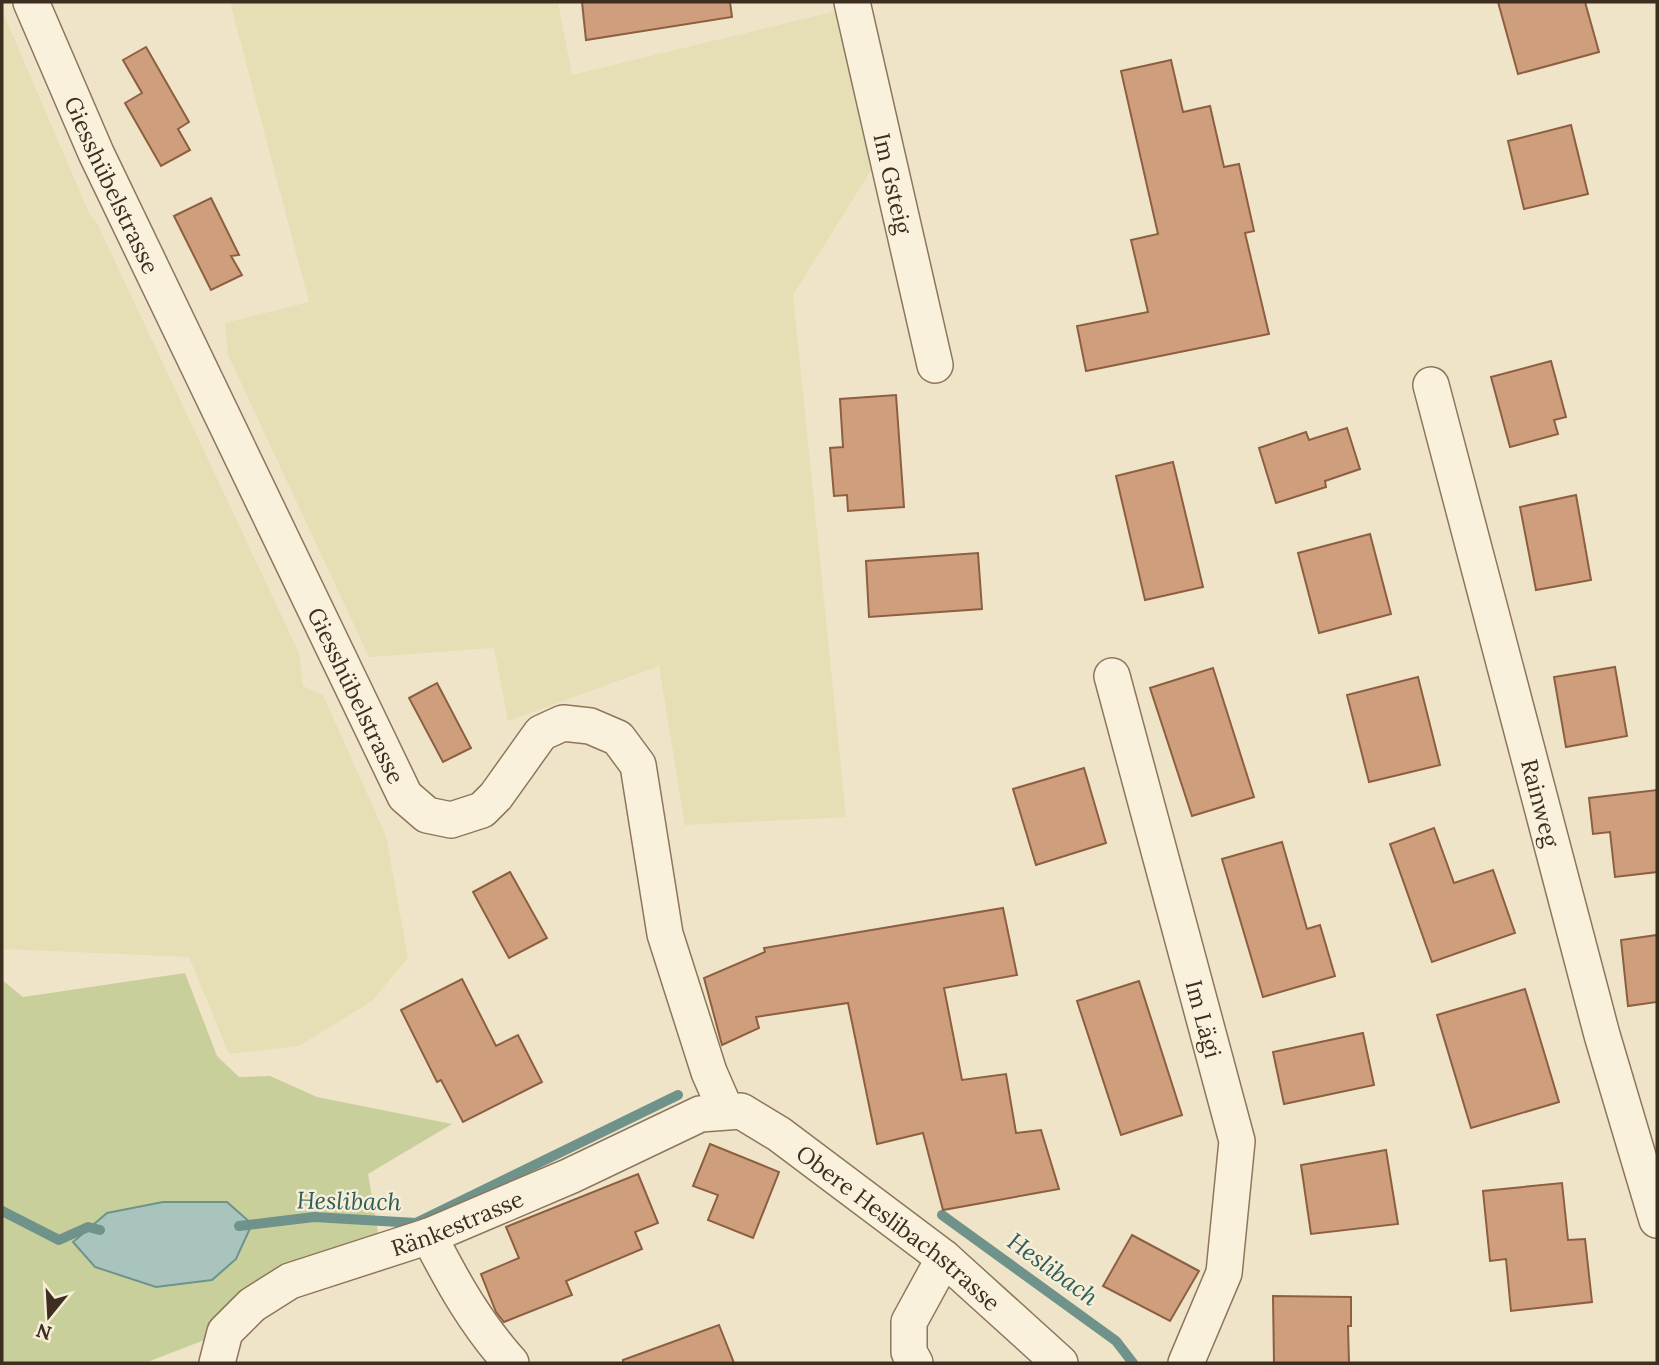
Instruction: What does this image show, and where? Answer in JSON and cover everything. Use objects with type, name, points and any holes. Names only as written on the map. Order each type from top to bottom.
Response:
[{"type":"street","name":"Giesshübelstrasse","points":[[31,2],[96,153],[405,796],[427,815],[451,820],[482,810],[496,796],[541,733],[564,723],[590,726],[618,738],[638,765],[665,934],[709,1072],[726,1111]]},
{"type":"street","name":"Im Gsteig","points":[[852,2],[934,365]]},
{"type":"street","name":"Rainweg","points":[[1431,385],[1602,1035],[1657,1220]]},
{"type":"street","name":"Im Lägi","points":[[1112,676],[1237,1142],[1224,1273],[1186,1363]]},
{"type":"street","name":"Ränkestrasse","points":[[217,1363],[225,1332],[251,1305],[290,1281],[429,1236],[570,1176],[700,1114],[726,1111]]},
{"type":"street","name":"Obere Heslibachstrasse","points":[[726,1111],[741,1111],[779,1134],[944,1258],[1060,1363]]},
{"type":"street","points":[[429,1236],[463,1301],[494,1345],[511,1363]]},
{"type":"street","points":[[915,1363],[909,1352],[909,1322],[944,1258]]},
{"type":"shaded area","points":[[230,2],[558,2],[572,75],[853,7],[885,148],[793,295],[846,817],[685,825],[659,666],[508,721],[494,648],[369,657],[228,355],[225,323],[309,302]]},
{"type":"shaded area","points":[[2,10],[90,215],[96,221],[299,653],[303,686],[323,695],[386,836],[408,958],[372,1001],[299,1046],[229,1054],[189,957],[3,949]]},
{"type":"green space","points":[[185,973],[217,1056],[239,1077],[270,1076],[317,1097],[452,1124],[368,1174],[381,1250],[225,1332],[145,1363],[2,1363],[2,980],[23,997]]},
{"type":"water","points":[[163,1202],[227,1202],[252,1224],[236,1259],[212,1280],[156,1287],[95,1267],[73,1242],[107,1213]]},
{"type":"building","points":[[582,2],[730,2],[732,17],[586,40]]},
{"type":"building","points":[[1498,2],[1585,2],[1599,52],[1518,74]]},
{"type":"building","points":[[146,47],[189,122],[178,129],[190,150],[161,166],[125,103],[142,93],[123,60]]},
{"type":"building","points":[[1171,60],[1183,112],[1210,106],[1224,167],[1239,164],[1254,231],[1245,233],[1269,334],[1086,371],[1077,326],[1148,312],[1131,240],[1158,234],[1121,71]]},
{"type":"building","points":[[1571,125],[1588,194],[1524,209],[1508,141]]},
{"type":"building","points":[[211,198],[239,255],[231,256],[242,275],[211,290],[174,216]]},
{"type":"building","points":[[1551,361],[1566,417],[1554,420],[1558,434],[1510,447],[1491,377]]},
{"type":"building","points":[[896,395],[904,507],[848,511],[847,495],[834,496],[830,448],[843,447],[840,399]]},
{"type":"building","points":[[1347,428],[1360,469],[1325,481],[1326,487],[1276,503],[1259,448],[1306,432],[1309,440]]},
{"type":"building","points":[[1173,462],[1203,587],[1145,600],[1116,476]]},
{"type":"building","points":[[1576,495],[1591,580],[1536,590],[1520,507]]},
{"type":"building","points":[[1370,534],[1391,614],[1319,633],[1298,553]]},
{"type":"building","points":[[978,553],[982,609],[869,617],[866,561]]},
{"type":"building","points":[[1615,667],[1627,736],[1566,747],[1554,677]]},
{"type":"building","points":[[1213,668],[1254,797],[1192,816],[1150,688]]},
{"type":"building","points":[[1418,677],[1440,765],[1369,782],[1347,695]]},
{"type":"building","points":[[437,683],[471,748],[443,762],[409,698]]},
{"type":"building","points":[[1084,768],[1106,843],[1036,865],[1013,789]]},
{"type":"building","points":[[1657,790],[1657,872],[1615,877],[1610,832],[1593,834],[1589,798]]},
{"type":"building","points":[[1434,828],[1454,883],[1493,870],[1515,933],[1432,962],[1390,844]]},
{"type":"building","points":[[1282,842],[1307,929],[1320,925],[1335,976],[1263,997],[1222,859]]},
{"type":"building","points":[[510,872],[547,938],[509,958],[473,892]]},
{"type":"building","points":[[1003,908],[1017,975],[944,988],[962,1080],[1006,1074],[1016,1133],[1041,1130],[1059,1189],[943,1210],[923,1133],[877,1144],[848,1003],[756,1017],[759,1028],[722,1045],[704,978],[765,952],[764,948]]},
{"type":"building","points":[[1657,935],[1657,1002],[1628,1006],[1621,940]]},
{"type":"building","points":[[462,979],[496,1046],[518,1035],[542,1082],[463,1122],[441,1080],[437,1082],[401,1010]]},
{"type":"building","points":[[1139,981],[1182,1115],[1121,1135],[1077,1001]]},
{"type":"building","points":[[1525,989],[1559,1102],[1471,1128],[1437,1015]]},
{"type":"building","points":[[1363,1033],[1374,1085],[1284,1104],[1273,1052]]},
{"type":"building","points":[[710,1144],[779,1172],[753,1238],[708,1220],[718,1195],[693,1186]]},
{"type":"building","points":[[1386,1150],[1398,1224],[1311,1234],[1301,1165]]},
{"type":"building","points":[[638,1174],[658,1223],[635,1232],[642,1249],[566,1281],[572,1295],[504,1322],[496,1312],[481,1274],[519,1258],[506,1227]]},
{"type":"building","points":[[1562,1183],[1568,1240],[1585,1239],[1592,1302],[1511,1311],[1506,1259],[1490,1261],[1483,1191]]},
{"type":"building","points":[[1132,1235],[1199,1271],[1170,1321],[1103,1286]]},
{"type":"building","points":[[1273,1296],[1351,1297],[1351,1326],[1348,1326],[1349,1363],[1274,1363]]},
{"type":"building","points":[[719,1325],[734,1363],[623,1363],[623,1360]]},
{"type":"waterway","name":"Heslibach","points":[[239,1226],[314,1217],[416,1223],[678,1095]]},
{"type":"waterway","name":"Heslibach","points":[[2,1211],[59,1240],[88,1227],[100,1230]]},
{"type":"waterway","name":"Heslibach","points":[[942,1215],[1116,1341],[1133,1363]]}]
